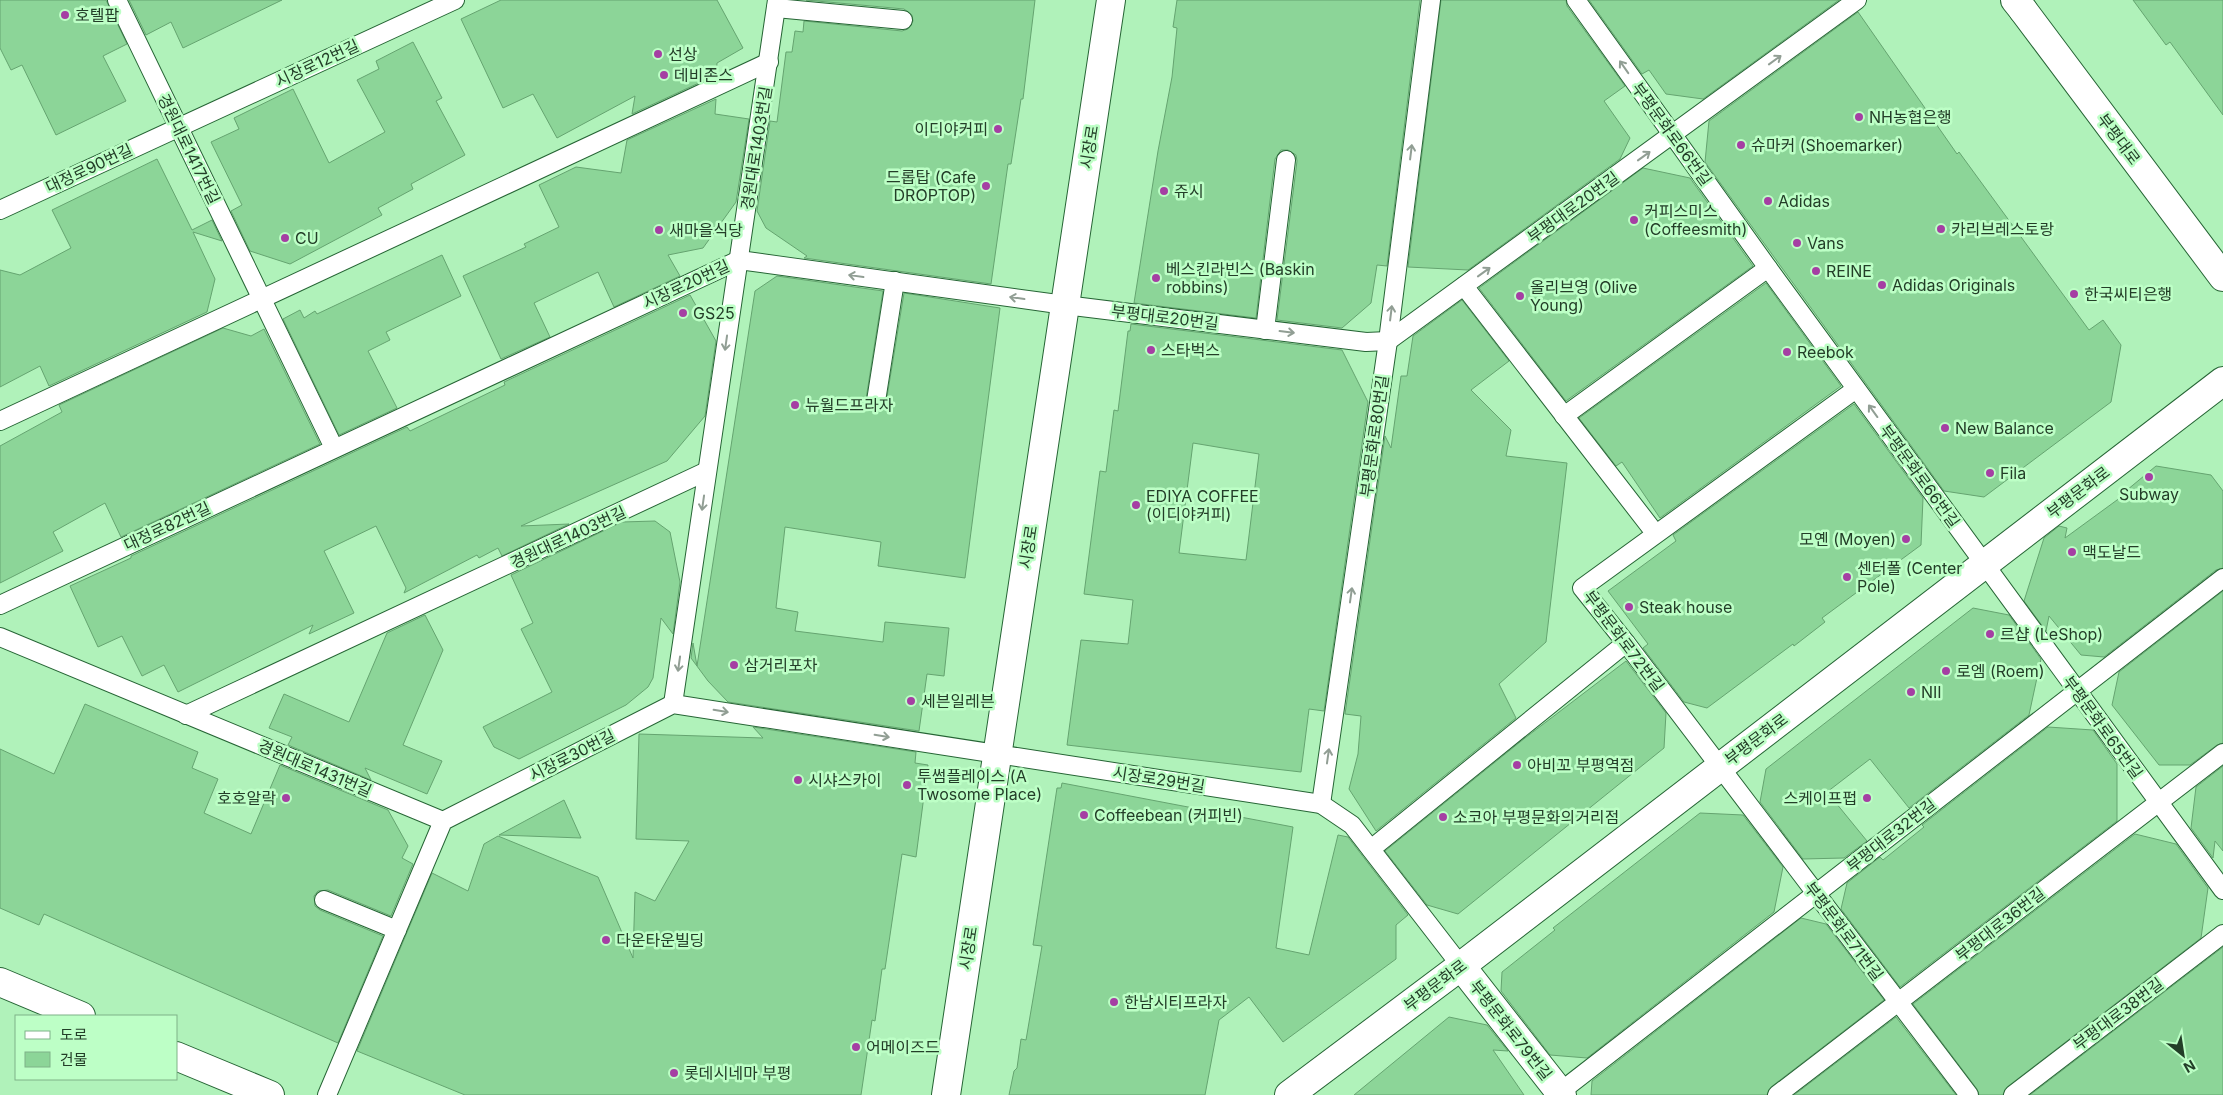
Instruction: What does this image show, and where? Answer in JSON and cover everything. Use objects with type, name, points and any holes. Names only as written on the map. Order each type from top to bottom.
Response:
[{"type":"street","name":"시장로","points":[[946,1095],[1111,0]]},
{"type":"street","name":"부평대로","points":[[2019,5],[2223,277]]},
{"type":"street","name":"부평문화로","points":[[1289,1095],[1461,966],[2223,381]]},
{"type":"street","name":"부평문화로79번길","points":[[1461,966],[1561,1094]]},
{"type":"street","points":[[0,982],[79,1015]]},
{"type":"street","points":[[178,1057],[270,1095]]},
{"type":"lane","name":"경원대로1417번길","points":[[117,0],[334,448]]},
{"type":"lane","name":"시장로12번길","points":[[178,127],[455,0]]},
{"type":"lane","name":"부평문화로80번길","points":[[1321,804],[1388,341],[1430,0]]},
{"type":"lane","name":"부평문화로66번길","points":[[1576,0],[1768,268],[1984,564]]},
{"type":"lane","name":"부평대로20번길","points":[[1065,305],[1366,342],[1388,341],[1857,0]]},
{"type":"lane","points":[[776,4],[903,20]]},
{"type":"lane","name":"경원대로1403번길","points":[[673,704],[776,4]]},
{"type":"lane","name":"경원대로1403번길","points":[[261,298],[768,62]]},
{"type":"lane","name":"대정로90번길","points":[[0,210],[178,127]]},
{"type":"lane","points":[[1265,330],[1286,160]]},
{"type":"lane","name":"시장로20번길","points":[[334,448],[739,260],[1065,305]]},
{"type":"lane","points":[[1564,416],[1768,268]]},
{"type":"lane","points":[[876,401],[895,281]]},
{"type":"lane","points":[[1464,286],[1655,533]]},
{"type":"lane","points":[[0,421],[261,298]]},
{"type":"lane","name":"부평문화로72번길","points":[[1719,767],[1626,642],[1582,588],[1655,533],[1856,389]]},
{"type":"lane","name":"대정로82번길","points":[[0,604],[334,448]]},
{"type":"lane","name":"경원대로1403번길","points":[[186,715],[707,471]]},
{"type":"lane","name":"부평문화로65번길","points":[[1984,564],[2223,890]]},
{"type":"lane","name":"부평대로32번길","points":[[1561,1094],[2223,578]]},
{"type":"lane","name":"경원대로1431번길","points":[[0,638],[443,821]]},
{"type":"lane","points":[[1371,849],[1626,642]]},
{"type":"lane","points":[[673,704],[997,754]]},
{"type":"lane","name":"시장로30번길","points":[[443,821],[673,704]]},
{"type":"lane","name":"부평대로36번길","points":[[1778,1095],[2223,753]]},
{"type":"lane","name":"시장로29번길","points":[[997,754],[1321,804]]},
{"type":"lane","name":"부평문화로71번길","points":[[1719,767],[1969,1095]]},
{"type":"lane","points":[[1321,804],[1352,825],[1461,966]]},
{"type":"lane","points":[[327,1095],[443,821]]},
{"type":"lane","points":[[324,900],[397,930]]},
{"type":"lane","name":"부평대로38번길","points":[[2013,1095],[2223,934]]},
{"type":"building","points":[[0,0],[106,0],[127,44],[103,56],[126,101],[56,135],[22,65],[11,70],[0,48]]},
{"type":"building","points":[[129,0],[282,0],[183,48],[171,22],[146,35]]},
{"type":"building","points":[[501,0],[717,0],[743,48],[717,63],[716,75],[632,114],[635,96],[557,138],[533,94],[503,108],[461,19]]},
{"type":"building","points":[[806,0],[1035,0],[1023,99],[1021,99],[1011,164],[1008,164],[991,284],[804,258],[807,256],[766,228],[757,211],[770,121],[777,122],[786,52],[792,52],[795,31],[803,32],[804,21],[902,31],[908,29],[913,21],[912,15],[904,9]]},
{"type":"building","points":[[1177,0],[1420,0],[1387,266],[1377,265],[1371,303],[1342,328],[1277,320],[1297,161],[1296,155],[1288,150],[1281,150],[1275,159],[1256,318],[1134,303],[1158,151],[1172,77],[1177,28],[1173,27]]},
{"type":"building","points":[[1441,0],[1566,0],[1567,6],[1625,86],[1604,101],[1630,138],[1620,159],[1468,270],[1408,267]]},
{"type":"building","points":[[1589,0],[1839,0],[1703,99],[1666,94],[1649,70],[1642,74]]},
{"type":"building","points":[[2133,0],[2223,0],[2223,115],[2170,42],[2166,45]]},
{"type":"building","points":[[1858,12],[1957,154],[1959,152],[2089,330],[2103,320],[2121,345],[2111,402],[1984,497],[1944,491],[1705,162],[1709,121]]},
{"type":"building","points":[[413,42],[442,98],[436,101],[465,155],[411,184],[413,189],[378,208],[382,215],[290,264],[250,251],[231,211],[242,205],[211,142],[239,129],[234,118],[293,89],[329,163],[385,132],[357,80],[379,69],[376,61]]},
{"type":"building","points":[[716,99],[715,114],[749,119],[736,202],[703,248],[668,255],[680,276],[614,307],[598,272],[534,303],[550,337],[501,359],[463,276],[526,247],[524,244],[559,227],[539,185],[576,167],[621,173],[627,140]]},
{"type":"building","points":[[157,159],[192,230],[212,220],[222,241],[193,232],[215,279],[207,312],[49,386],[40,366],[0,387],[0,270],[20,275],[71,248],[52,210]]},
{"type":"building","points":[[1643,168],[1690,178],[1753,266],[1566,401],[1479,288]]},
{"type":"building","points":[[442,255],[461,296],[386,332],[390,340],[368,351],[397,408],[339,435],[283,319],[300,310],[304,318],[315,311],[317,314]]},
{"type":"building","points":[[777,276],[883,291],[866,399],[869,409],[875,412],[884,408],[886,403],[904,293],[1000,308],[965,578],[878,566],[881,542],[785,527],[776,608],[798,612],[795,631],[883,642],[885,622],[949,628],[944,676],[927,674],[919,731],[728,702],[708,681],[691,658],[693,643],[697,666],[755,291]]},
{"type":"building","points":[[1766,283],[1841,386],[1660,518],[1622,462],[1616,466],[1579,418]]},
{"type":"building","points":[[690,295],[716,341],[705,416],[667,461],[521,526],[569,524],[502,556],[498,548],[479,558],[477,555],[404,593],[406,588],[376,526],[324,551],[354,613],[309,634],[313,625],[178,692],[164,665],[142,676],[122,636],[98,647],[70,586],[407,427],[410,431],[505,385],[504,382]]},
{"type":"building","points":[[1462,300],[1509,361],[1471,390],[1511,430],[1506,456],[1567,463],[1546,642],[1499,684],[1516,718],[1376,831],[1349,789],[1358,754],[1361,716],[1345,714],[1385,436],[1391,448],[1401,376],[1407,376],[1413,336]]},
{"type":"building","points":[[1131,324],[1342,350],[1368,402],[1324,711],[1309,709],[1301,772],[1067,745],[1081,640],[1128,644],[1133,600],[1084,594],[1100,471],[1106,472],[1114,410],[1118,411],[1128,331],[1130,331]],"holes":[[[1193,443],[1259,454],[1246,560],[1179,553]]]},
{"type":"building","points":[[223,328],[251,336],[264,329],[320,444],[121,537],[105,503],[53,532],[63,551],[0,583],[0,446],[62,412],[59,405]]},
{"type":"building","points":[[1854,404],[1923,498],[1921,545],[1822,618],[1825,622],[1794,646],[1793,644],[1707,708],[1684,702],[1643,648],[1648,644],[1608,591],[1676,541],[1673,535]]},
{"type":"building","points":[[2156,466],[2211,475],[2223,491],[2223,568],[2216,570],[2104,657],[2081,655],[2049,616],[2046,631],[2024,601],[2044,538],[2059,526],[2067,528],[2065,538],[2128,492],[2127,490]]},
{"type":"building","points":[[655,521],[670,532],[680,582],[673,634],[661,618],[653,678],[648,687],[626,705],[519,759],[494,747],[483,727],[552,692],[521,629],[533,623],[511,575],[622,522]]},
{"type":"building","points":[[2223,591],[2223,743],[2217,745],[2190,765],[2159,765],[2112,705],[2119,672]]},
{"type":"building","points":[[1973,608],[2009,615],[2041,659],[2029,715],[1909,808],[1870,759],[1827,792],[1867,841],[1844,858],[1803,859],[1760,802],[1766,769]]},
{"type":"building","points":[[425,615],[443,650],[403,745],[442,761],[427,794],[365,768],[371,780],[288,745],[292,737],[269,728],[284,694],[349,722],[387,633]]},
{"type":"building","points":[[1626,661],[1666,713],[1664,748],[1458,914],[1427,905],[1385,851],[1525,738]]},
{"type":"building","points":[[85,704],[198,752],[192,768],[218,779],[204,813],[251,834],[280,765],[388,810],[408,846],[402,858],[413,864],[391,916],[328,890],[318,891],[314,896],[315,906],[320,910],[383,936],[338,1043],[44,914],[39,925],[0,908],[0,749],[54,774]]},
{"type":"building","points":[[753,727],[916,752],[915,763],[928,765],[916,857],[902,854],[885,969],[882,969],[875,1021],[872,1020],[861,1095],[465,1095],[357,1051],[432,873],[468,891],[484,844],[498,836],[598,877],[633,958],[635,892],[655,901],[689,841],[636,839],[639,734],[763,738]]},
{"type":"building","points":[[2048,727],[2093,730],[2117,764],[2117,821],[1900,987],[1841,909],[1847,883],[1880,857],[1883,860],[1924,827],[1922,825]]},
{"type":"building","points":[[2223,766],[2223,851],[2215,841],[2213,858],[2191,828],[2196,787]]},
{"type":"building","points":[[1062,783],[1293,827],[1276,948],[1309,955],[1338,835],[1348,837],[1408,915],[1396,925],[1396,959],[1283,1042],[1249,997],[1219,1020],[1205,1095],[1009,1095],[1014,1071],[1017,1068],[1021,1039],[1026,1040],[1042,946],[1033,945],[1057,788],[1061,788]]},
{"type":"building","points":[[564,800],[581,838],[499,835]]},
{"type":"building","points":[[1700,813],[1743,815],[1783,867],[1774,912],[1587,1058],[1550,1055],[1501,991],[1502,972],[1555,930],[1553,928]]},
{"type":"building","points":[[2135,834],[2176,844],[2208,888],[2201,938],[2007,1087],[2003,1095],[1979,1095],[1977,1089],[1913,1004]]},
{"type":"building","points":[[1801,918],[1826,924],[1884,1000],[1771,1087],[1767,1095],[1591,1095],[1592,1081]]},
{"type":"building","points":[[2223,947],[2223,1095],[2030,1095]]},
{"type":"building","points":[[1449,1017],[1487,1025],[1508,1051],[1493,1050],[1524,1095],[1354,1095]]},
{"type":"building","points":[[1896,1017],[1956,1095],[1794,1095]]},
{"type":"place","name":"호텔팝","points":[[65,15]]},
{"type":"place","name":"선상","points":[[658,54]]},
{"type":"place","name":"데비존스","points":[[664,75]]},
{"type":"place","name":"NH농협은행","points":[[1859,117]]},
{"type":"place","name":"이디야커피","points":[[998,129]]},
{"type":"place","name":"슈마커 (Shoemarker)","points":[[1741,145]]},
{"type":"place","name":"드롭탑 (Cafe DROPTOP)","points":[[986,186]]},
{"type":"place","name":"쥬시","points":[[1164,191]]},
{"type":"place","name":"Adidas","points":[[1768,201]]},
{"type":"place","name":"커피스미스 (Coffeesmith)","points":[[1634,220]]},
{"type":"place","name":"카리브레스토랑","points":[[1941,229]]},
{"type":"place","name":"새마을식당","points":[[659,230]]},
{"type":"place","name":"CU","points":[[285,238]]},
{"type":"place","name":"Vans","points":[[1797,243]]},
{"type":"place","name":"REINE","points":[[1816,271]]},
{"type":"place","name":"베스킨라빈스 (Baskin robbins)","points":[[1156,278]]},
{"type":"place","name":"Adidas Originals","points":[[1882,285]]},
{"type":"place","name":"한국씨티은행","points":[[2074,294]]},
{"type":"place","name":"올리브영 (Olive Young)","points":[[1520,296]]},
{"type":"place","name":"GS25","points":[[683,313]]},
{"type":"place","name":"스타벅스","points":[[1151,350]]},
{"type":"place","name":"Reebok","points":[[1787,352]]},
{"type":"place","name":"뉴월드프라자","points":[[795,405]]},
{"type":"place","name":"New Balance","points":[[1945,428]]},
{"type":"place","name":"Fila","points":[[1990,473]]},
{"type":"place","name":"Subway","points":[[2149,477]]},
{"type":"place","name":"EDIYA COFFEE (이디야커피)","points":[[1136,505]]},
{"type":"place","name":"모옌 (Moyen)","points":[[1906,539]]},
{"type":"place","name":"맥도날드","points":[[2072,552]]},
{"type":"place","name":"센터폴 (Center Pole)","points":[[1847,577]]},
{"type":"place","name":"Steak house","points":[[1629,607]]},
{"type":"place","name":"르샵 (LeShop)","points":[[1990,634]]},
{"type":"place","name":"삼거리포차","points":[[734,665]]},
{"type":"place","name":"로엠 (Roem)","points":[[1946,671]]},
{"type":"place","name":"NII","points":[[1911,692]]},
{"type":"place","name":"세븐일레븐","points":[[911,701]]},
{"type":"place","name":"아비꼬 부평역점","points":[[1517,765]]},
{"type":"place","name":"시샤스카이","points":[[798,780]]},
{"type":"place","name":"투썸플레이스 (A Twosome Place)","points":[[907,785]]},
{"type":"place","name":"호호알락","points":[[286,798]]},
{"type":"place","name":"스케이프펍","points":[[1867,798]]},
{"type":"place","name":"Coffeebean (커피빈)","points":[[1084,815]]},
{"type":"place","name":"소코아 부평문화의거리점","points":[[1443,817]]},
{"type":"place","name":"다운타운빌딩","points":[[606,940]]},
{"type":"place","name":"한남시티프라자","points":[[1114,1002]]},
{"type":"place","name":"어메이즈드","points":[[856,1047]]},
{"type":"place","name":"롯데시네마 부평","points":[[674,1073]]}]
